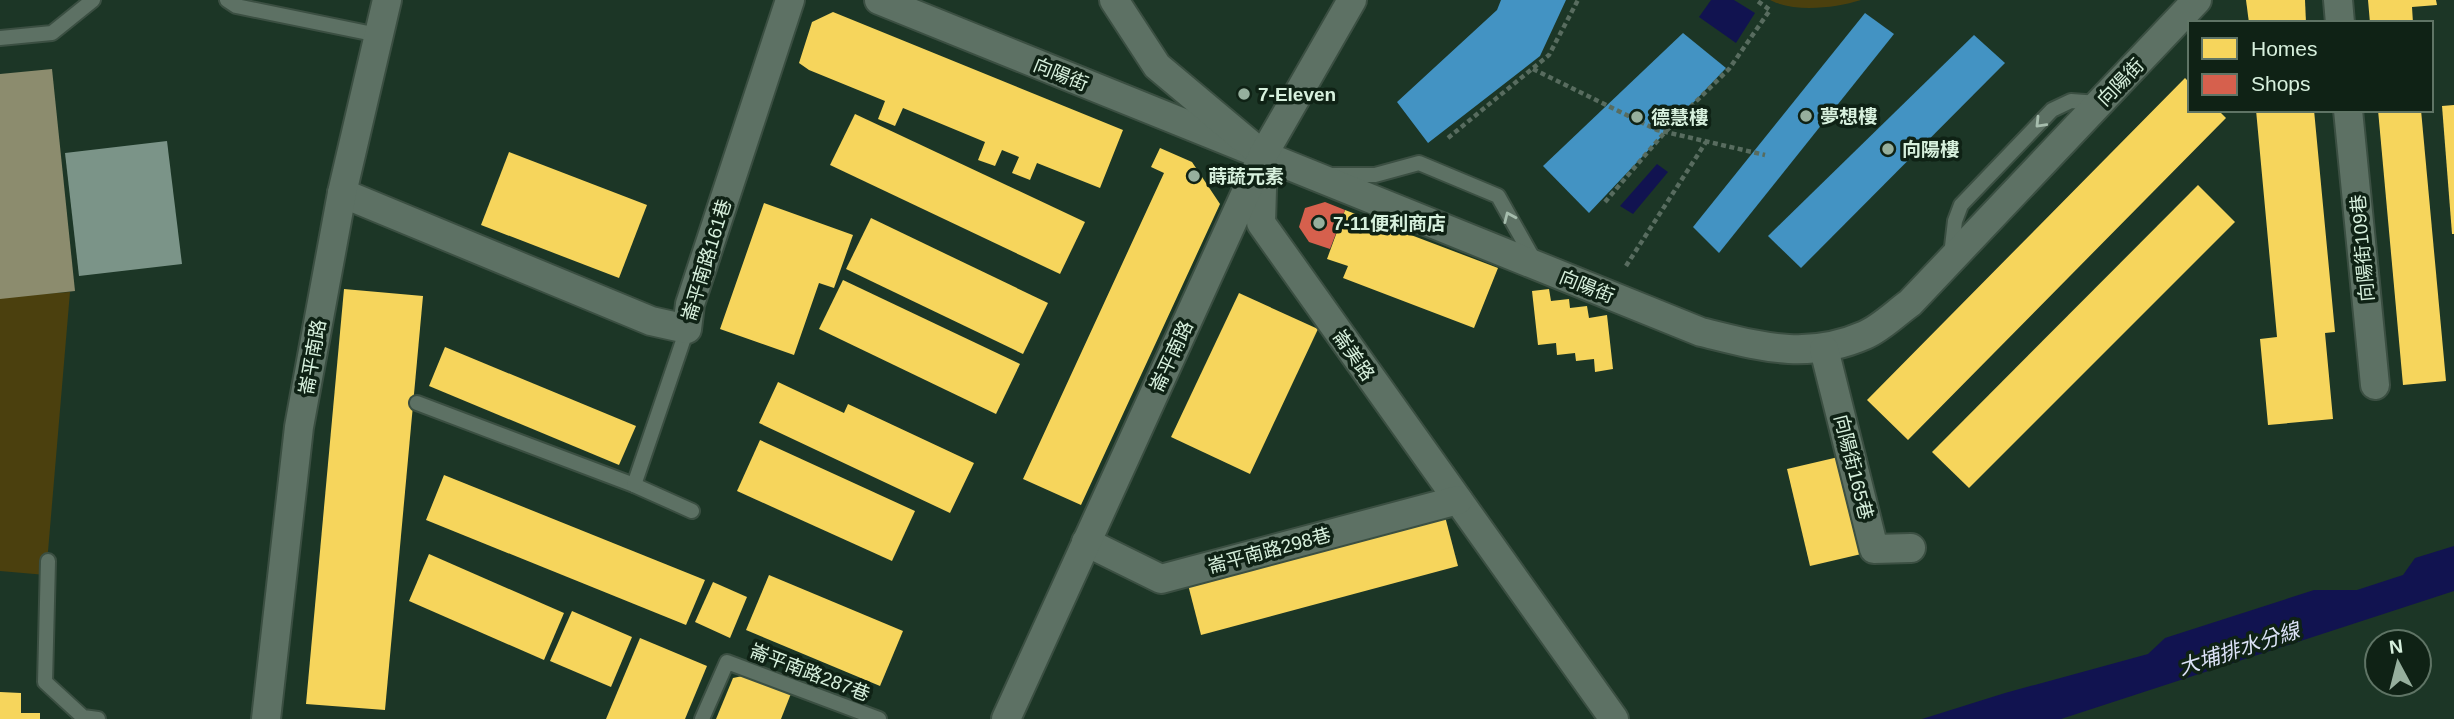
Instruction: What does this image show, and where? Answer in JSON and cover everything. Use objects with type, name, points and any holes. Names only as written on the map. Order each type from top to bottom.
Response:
[{"type":"street","name":"崙平南路","points":[[267,719],[299,427],[342,192],[387,0]]},
{"type":"street","name":"崙平南路161巷","points":[[342,192],[651,321],[687,329],[691,304],[790,0]]},
{"type":"street","name":"向陽街","points":[[879,0],[1700,331],[1776,350],[1824,349],[1867,334],[1910,303],[2197,0]]},
{"type":"street","points":[[1114,0],[1157,66],[1263,155]]},
{"type":"street","name":"崙平南路","points":[[1006,719],[1263,155],[1352,0]]},
{"type":"street","points":[[2338,0],[2340,21]]},
{"type":"street","name":"向陽街109巷","points":[[2348,112],[2375,385]]},
{"type":"street","name":"崙美路","points":[[1263,155],[1261,223],[1611,718]]},
{"type":"street","name":"向陽街165巷","points":[[1824,349],[1874,549],[1911,548]]},
{"type":"street","name":"崙平南路298巷","points":[[1086,542],[1161,579],[1458,500]]},
{"type":"lane","points":[[0,38],[52,33],[93,0]]},
{"type":"lane","points":[[227,0],[236,6],[379,35]]},
{"type":"lane","points":[[1312,175],[1375,175],[1419,163],[1498,196],[1529,255],[1549,271]]},
{"type":"lane","points":[[634,485],[687,329]]},
{"type":"lane","points":[[416,403],[634,485],[692,511]]},
{"type":"lane","points":[[48,561],[45,682],[83,717],[97,719]]},
{"type":"lane","name":"崙平南路287巷","points":[[702,719],[727,662],[879,719]]},
{"type":"path","points":[[1448,138],[1549,55],[1578,0]]},
{"type":"path","points":[[1605,202],[1665,132],[1729,69],[1770,10],[1756,0]]},
{"type":"path","points":[[1533,69],[1657,130],[1765,155]]},
{"type":"path","points":[[1626,267],[1706,142]]},
{"type":"shaded area","points":[[1770,0],[1861,0],[1803,8]]},
{"type":"shaded area","points":[[70,292],[46,575],[0,571],[0,297]]},
{"type":"water","points":[[1711,0],[1734,0],[1755,13],[1736,43],[1699,17]]},
{"type":"water","points":[[1657,164],[1668,172],[1633,214],[1620,206]]},
{"type":"water","name":"大埔排水分線","points":[[2454,546],[2454,591],[2061,719],[1922,719],[2148,654],[2165,638],[2314,590],[2357,590],[2403,575],[2415,558]]},
{"type":"building: Homes","points":[[2246,0],[2305,0],[2306,21],[2249,21]]},
{"type":"building: Homes","points":[[2368,0],[2436,0],[2437,5],[2412,7],[2413,21],[2370,21]]},
{"type":"building: Homes","points":[[833,12],[1123,130],[1100,188],[1037,163],[1030,180],[1012,173],[1019,157],[1002,150],[995,166],[978,160],[985,142],[903,108],[895,126],[878,119],[885,101],[809,70],[799,63],[812,22]]},
{"type":"building: Homes","points":[[2185,78],[2188,81],[2188,112],[2220,112],[2226,118],[1908,440],[1867,400]]},
{"type":"building: Homes","points":[[2454,105],[2454,234],[2452,234],[2442,106]]},
{"type":"building: Homes","points":[[2256,112],[2314,112],[2335,332],[2325,333],[2333,419],[2268,425],[2260,339],[2277,337]]},
{"type":"building: Homes","points":[[2378,112],[2421,112],[2446,381],[2403,385]]},
{"type":"building: Homes","points":[[855,114],[1085,222],[1060,274],[830,165]]},
{"type":"building: Homes","points":[[1160,148],[1192,162],[1220,204],[1081,505],[1023,479],[1164,173],[1151,167]]},
{"type":"building: Homes","points":[[509,152],[647,205],[619,278],[481,225]]},
{"type":"building: Homes","points":[[2198,185],[2235,222],[1969,488],[1932,452]]},
{"type":"building: Homes","points":[[764,203],[853,235],[834,288],[819,283],[794,355],[720,329]]},
{"type":"building: Homes","points":[[1345,210],[1498,268],[1474,328],[1343,278],[1348,266],[1327,259]]},
{"type":"building: Homes","points":[[871,218],[1048,303],[1023,354],[846,269]]},
{"type":"building: Homes","points":[[843,280],[1020,364],[996,414],[819,329]]},
{"type":"building: Homes","points":[[344,289],[423,296],[385,710],[306,704]]},
{"type":"building: Homes","points":[[1549,289],[1551,301],[1569,299],[1570,308],[1587,306],[1589,318],[1607,315],[1613,369],[1595,372],[1594,359],[1576,361],[1575,353],[1557,355],[1556,343],[1538,345],[1532,291]]},
{"type":"building: Homes","points":[[1239,293],[1318,329],[1250,474],[1171,437]]},
{"type":"building: Homes","points":[[445,347],[636,426],[619,465],[429,386]]},
{"type":"building: Homes","points":[[778,382],[844,413],[848,404],[974,463],[950,513],[759,423]]},
{"type":"building: Homes","points":[[760,440],[915,511],[892,561],[737,491]]},
{"type":"building: Homes","points":[[1847,455],[1870,552],[1810,566],[1787,469]]},
{"type":"building: Homes","points":[[444,475],[705,580],[686,625],[426,520]]},
{"type":"building: Homes","points":[[1443,509],[1458,566],[1201,635],[1186,577]]},
{"type":"building: Homes","points":[[429,554],[564,613],[544,660],[409,601]]},
{"type":"building: Homes","points":[[769,575],[903,631],[880,686],[746,630]]},
{"type":"building: Homes","points":[[713,582],[747,597],[730,638],[695,622]]},
{"type":"building: Homes","points":[[572,611],[632,637],[611,687],[550,661]]},
{"type":"building: Homes","points":[[640,638],[707,666],[685,719],[606,719]]},
{"type":"building: Homes","points":[[752,674],[792,691],[781,719],[716,719],[733,678]]},
{"type":"building: Homes","points":[[0,692],[21,693],[21,713],[40,713],[40,719],[0,719]]},
{"type":"building: Shops","name":"7-11便利商店","points":[[1325,202],[1345,210],[1330,249],[1309,242],[1299,227],[1305,208]]},
{"type":"building: Schools","points":[[1501,0],[1566,0],[1540,56],[1428,143],[1397,102],[1497,10]]},
{"type":"building: Schools","name":"夢想樓","points":[[1865,13],[1894,34],[1719,253],[1693,227]]},
{"type":"building: Schools","name":"德慧樓","points":[[1683,33],[1726,68],[1589,213],[1543,166]]},
{"type":"building: Schools","name":"向陽樓","points":[[1974,35],[2005,63],[1801,268],[1768,236]]},
{"type":"building: Industry","points":[[52,69],[75,291],[0,299],[0,74]]},
{"type":"building: Other","points":[[167,141],[182,264],[79,276],[65,153]]},
{"type":"place","name":"7-Eleven","points":[[1244,94]]},
{"type":"place","name":"夢想樓","points":[[1806,116]]},
{"type":"place","name":"德慧樓","points":[[1637,117]]},
{"type":"place","name":"向陽樓","points":[[1888,149]]},
{"type":"place","name":"蒔蔬元素","points":[[1194,176]]},
{"type":"place","name":"7-11便利商店","points":[[1319,223]]}]
